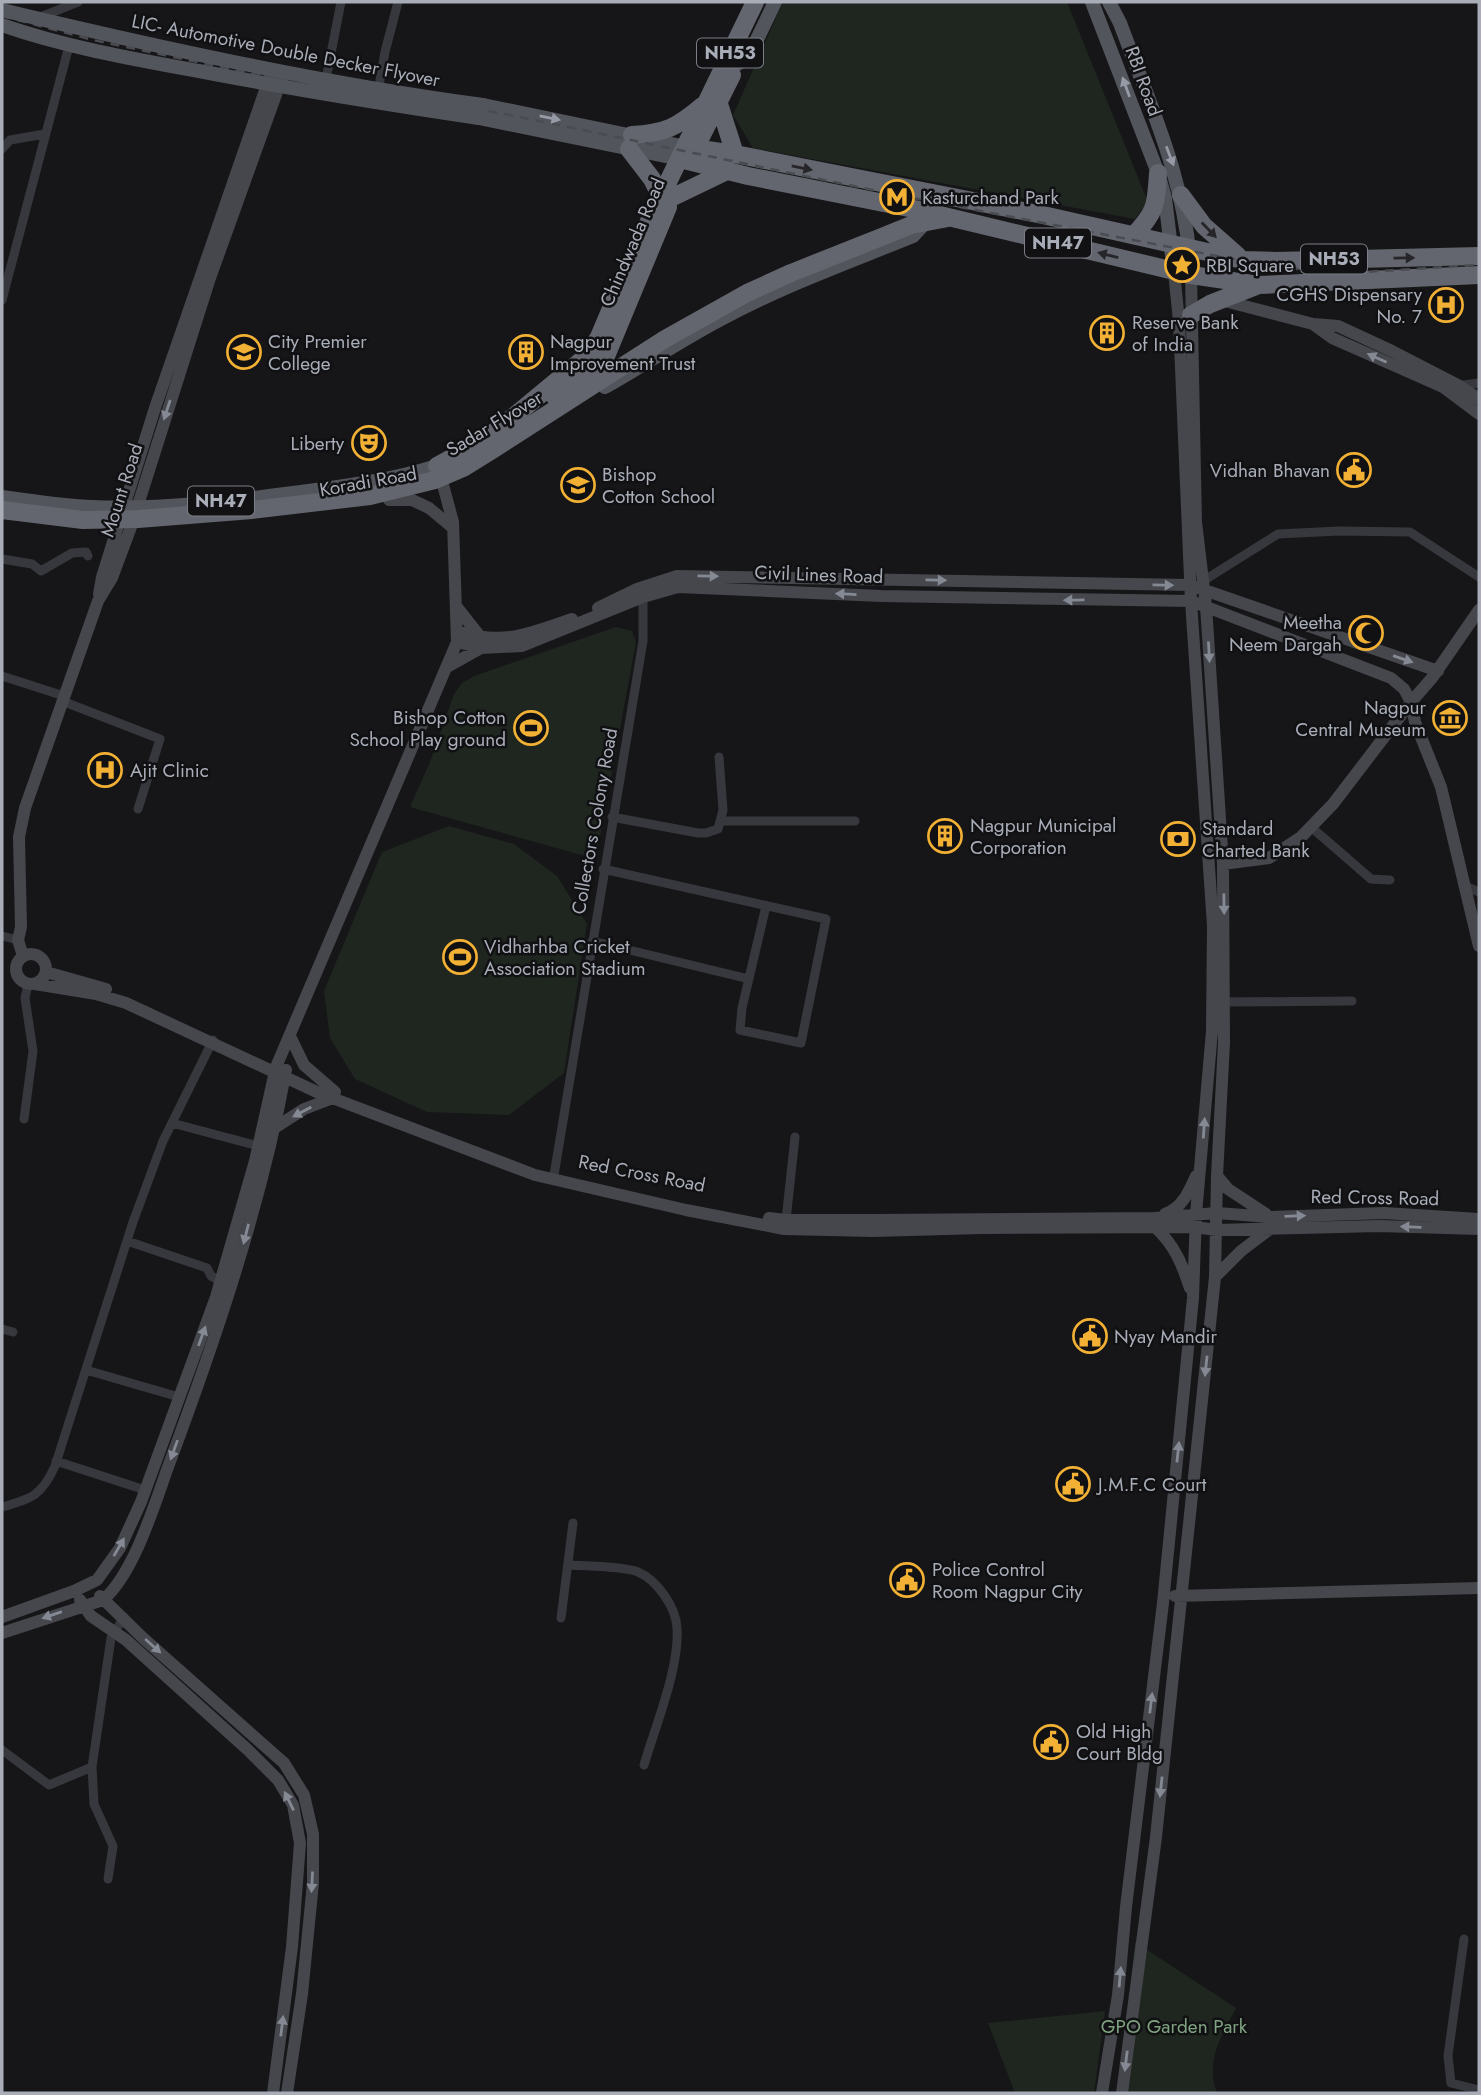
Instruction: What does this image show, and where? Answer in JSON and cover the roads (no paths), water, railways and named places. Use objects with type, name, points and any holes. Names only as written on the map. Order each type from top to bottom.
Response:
[{"type":"highway","name":"NH53","points":[[687,154],[755,2]]},
{"type":"highway","points":[[739,58],[766,2]]},
{"type":"highway","name":"NH53","points":[[711,104],[739,58]]},
{"type":"highway","points":[[727,171],[667,197],[641,163],[630,142],[672,129],[711,104],[735,154]]},
{"type":"highway","points":[[687,154],[735,154],[934,193],[922,217],[727,171],[687,154]]},
{"type":"highway","name":"Chindwada Road","points":[[606,338],[687,154]]},
{"type":"highway","points":[[1135,235],[1152,215],[1157,196],[1158,173]]},
{"type":"highway","name":"NH47","points":[[934,193],[1190,248]]},
{"type":"highway","points":[[1181,195],[1204,226],[1243,260]]},
{"type":"highway","name":"NH47","points":[[922,217],[946,216],[1182,273]]},
{"type":"highway","name":"Sadar Flyover","points":[[2,504],[79,514],[144,513],[276,502],[393,484],[429,474],[461,461],[566,395],[619,357],[716,300],[773,271],[886,230],[911,225],[922,217]]},
{"type":"highway","name":"Sadar Flyover","points":[[2,510],[83,520],[151,518],[252,510],[370,496],[435,480],[463,468],[665,339],[747,293],[886,230]]},
{"type":"highway","name":"NH53","points":[[1190,248],[1243,260],[1276,261],[1479,256]]},
{"type":"highway","name":"NH53","points":[[1182,273],[1259,285],[1479,275]]},
{"type":"highway","points":[[1191,315],[1259,285]]},
{"type":"highway","points":[[535,431],[554,398],[604,361],[606,338]]},
{"type":"highway","name":"NH47","points":[[438,466],[481,442],[539,397],[606,338]]},
{"type":"main road","points":[[739,58],[749,56],[775,2]]},
{"type":"main road","name":"RBI Road","points":[[1092,2],[1158,173],[1165,198],[1171,243],[1182,273]]},
{"type":"main road","points":[[1109,2],[1120,23],[1174,167],[1190,248],[1182,273]]},
{"type":"main road","name":"LIC- Automotive Double Decker Flyover","points":[[2,8],[221,60],[481,111]]},
{"type":"main road","name":"LIC- Automotive Double Decker Flyover","points":[[2,27],[155,63],[304,90],[481,111]]},
{"type":"main road","points":[[481,111],[687,154]]},
{"type":"main road","name":"Koradi Road","points":[[2,517],[84,527],[125,527],[246,518],[418,493],[467,475],[594,392],[651,362],[720,319],[789,286],[914,236],[922,217]]},
{"type":"main road","name":"NH47","points":[[2,497],[58,505],[131,506],[247,499],[414,474],[438,466]]},
{"type":"street","points":[[43,16],[78,2]]},
{"type":"street","points":[[327,74],[341,2]]},
{"type":"street","points":[[379,86],[398,2]]},
{"type":"street","points":[[2,8],[152,43],[327,74],[379,86],[468,97],[481,111],[463,121],[272,88],[149,66],[2,27]]},
{"type":"street","points":[[2,300],[69,46]]},
{"type":"street","points":[[272,88],[279,67]]},
{"type":"street","name":"Mount Road","points":[[28,955],[19,933],[19,837],[25,808],[97,601],[112,579],[155,408],[272,88]]},
{"type":"street","points":[[2,149],[10,140],[45,134]]},
{"type":"street","points":[[1122,2093],[1156,1837],[1215,1277],[1224,1002],[1223,864],[1206,606],[1196,522],[1191,315],[1182,273]]},
{"type":"street","points":[[1102,2093],[1118,1995],[1126,1907],[1164,1596],[1193,1298],[1195,1221],[1212,1031],[1213,926],[1190,585],[1179,321],[1182,273]]},
{"type":"street","points":[[1221,300],[1312,324],[1338,326],[1458,385],[1479,399]]},
{"type":"street","points":[[1312,324],[1332,338],[1443,387],[1479,414]]},
{"type":"street","points":[[1443,387],[1479,383]]},
{"type":"street","points":[[2,1617],[97,1580],[120,1548],[145,1490],[220,1281],[288,1042],[318,964],[447,667],[457,637],[453,528],[438,466]]},
{"type":"street","points":[[389,499],[412,500],[429,508],[453,528]]},
{"type":"street","points":[[1204,586],[1278,534],[1339,531],[1410,532],[1479,577]]},
{"type":"street","points":[[2,559],[32,564],[41,571],[72,553],[86,552],[88,556]]},
{"type":"street","points":[[447,667],[481,643],[516,637],[578,617],[637,589],[677,576],[1204,586],[1438,671]]},
{"type":"street","name":"Civil Lines Road","points":[[457,637],[481,643],[522,646],[643,597],[678,587],[881,596],[1191,601],[1391,678],[1404,689],[1411,702]]},
{"type":"street","name":"Collectors Colony Road","points":[[554,1175],[643,640],[643,597]]},
{"type":"street","points":[[456,606],[481,643]]},
{"type":"street","points":[[1223,864],[1269,858],[1292,845],[1311,827],[1353,779],[1438,671],[1479,610]]},
{"type":"street","points":[[2,677],[160,739],[138,809]]},
{"type":"street","points":[[1411,702],[1415,722],[1441,787],[1479,946]]},
{"type":"street","points":[[612,817],[706,833],[718,829],[723,810],[719,757]]},
{"type":"street","points":[[722,821],[855,821]]},
{"type":"street","points":[[1311,827],[1371,879],[1390,880]]},
{"type":"street","points":[[603,869],[826,919],[801,1043],[740,1030],[766,906]]},
{"type":"street","points":[[1465,886],[1479,892]]},
{"type":"street","points":[[2,936],[19,933]]},
{"type":"street","points":[[592,941],[749,979]]},
{"type":"street","points":[[2,1507],[28,1500],[46,1486],[163,1141],[212,1041],[126,1003],[96,994],[31,984],[23,982],[16,974],[16,963],[28,955],[41,958],[46,972],[44,978],[31,984],[25,998],[33,1051],[24,1119]]},
{"type":"street","name":"Red Cross Road","points":[[46,972],[120,993],[212,1041],[334,1095],[554,1175],[786,1220],[1155,1223],[1195,1221],[1217,1213],[1270,1223],[1479,1229]]},
{"type":"street","points":[[2,980],[16,974]]},
{"type":"street","points":[[1224,1002],[1352,1001]]},
{"type":"street","points":[[288,1042],[303,1065],[334,1095],[536,1175],[686,1210],[784,1229],[874,1231],[982,1223]]},
{"type":"street","points":[[2,1633],[103,1600],[113,1591],[131,1560],[184,1424],[237,1271],[273,1129],[280,1072]]},
{"type":"street","points":[[273,1129],[304,1109],[334,1095]]},
{"type":"street","points":[[172,1123],[258,1146]]},
{"type":"street","points":[[786,1220],[795,1137]]},
{"type":"street","points":[[1193,1298],[1180,1258],[1155,1223],[1174,1211],[1188,1195],[1202,1161]]},
{"type":"street","points":[[1215,1277],[1270,1223],[1228,1189],[1217,1176]]},
{"type":"street","name":"Red Cross Road","points":[[1195,1221],[1216,1230],[1384,1213],[1479,1219]]},
{"type":"street","points":[[127,1241],[207,1268],[211,1276],[220,1281]]},
{"type":"street","points":[[2,1329],[13,1332]]},
{"type":"street","points":[[86,1370],[179,1397]]},
{"type":"street","points":[[56,1461],[145,1490]]},
{"type":"street","points":[[561,1618],[573,1523]]},
{"type":"street","points":[[568,1565],[635,1571],[649,1578],[671,1607],[677,1627],[674,1665],[644,1765]]},
{"type":"street","points":[[89,1584],[153,1647],[284,1763],[304,1795],[313,1834],[313,1883],[302,1994],[287,2093]]},
{"type":"street","points":[[1164,1596],[1479,1588]]},
{"type":"street","points":[[74,1591],[91,1616],[114,1632],[248,1750],[278,1780],[293,1805],[300,1843],[292,1947],[274,2093]]},
{"type":"street","points":[[108,1879],[113,1846],[94,1804],[92,1767],[111,1638],[124,1617]]},
{"type":"street","points":[[2,1750],[49,1785],[92,1767]]},
{"type":"street","points":[[1464,1939],[1448,2056],[1451,2082],[1479,2090]]},
{"type":"railway","points":[[2,16],[93,40],[235,70],[505,114],[897,195],[1254,263],[1306,270],[1363,272],[1479,265]]},
{"type":"place","name":"Kasturchand Park","points":[[897,197]]},
{"type":"place","name":"RBI Square","points":[[1182,265]]},
{"type":"place","name":"CGHS Dispensary No. 7","points":[[1446,305]]},
{"type":"place","name":"Reserve Bank of India","points":[[1107,333]]},
{"type":"place","name":"City Premier College","points":[[244,352]]},
{"type":"place","name":"Nagpur Improvement Trust","points":[[526,352]]},
{"type":"place","name":"Liberty","points":[[369,443]]},
{"type":"place","name":"Vidhan Bhavan","points":[[1354,470]]},
{"type":"place","name":"Bishop Cotton School","points":[[578,485]]},
{"type":"place","name":"Meetha Neem Dargah","points":[[1366,633]]},
{"type":"place","name":"Nagpur Central Museum","points":[[1450,718]]},
{"type":"place","name":"Bishop Cotton School Play ground","points":[[531,728]]},
{"type":"place","name":"Ajit Clinic","points":[[105,770]]},
{"type":"place","name":"Nagpur Municipal Corporation","points":[[945,836]]},
{"type":"place","name":"Standard Charted Bank","points":[[1178,839]]},
{"type":"place","name":"Vidharhba Cricket Association Stadium","points":[[460,957]]},
{"type":"place","name":"Nyay Mandir","points":[[1090,1336]]},
{"type":"place","name":"J.M.F.C Court","points":[[1073,1484]]},
{"type":"place","name":"Police Control Room Nagpur City","points":[[907,1580]]},
{"type":"place","name":"Old High Court Bldg","points":[[1051,1742]]},
{"type":"park label","name":"GPO Garden Park","points":[[1174,2026]]}]
